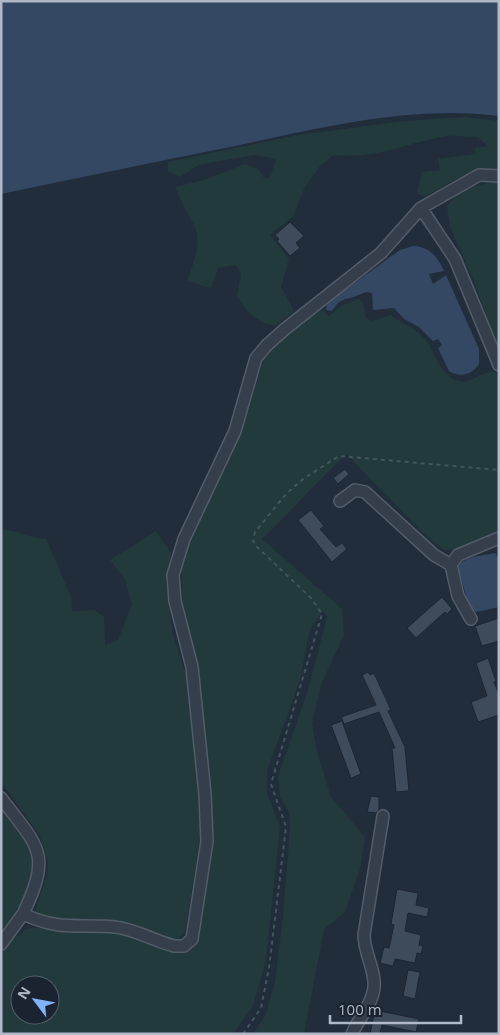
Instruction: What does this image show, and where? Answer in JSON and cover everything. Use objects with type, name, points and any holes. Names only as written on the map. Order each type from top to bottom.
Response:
[{"type":"street","points":[[23,914],[42,922],[63,927],[116,927],[174,946],[184,946],[192,940],[207,841],[205,794],[192,667],[175,601],[173,575],[184,539],[235,431],[256,358],[267,344],[381,253],[421,208],[480,176],[499,176]]},
{"type":"street","points":[[421,208],[455,259],[499,365]]},
{"type":"street","points":[[340,501],[355,490],[365,492],[434,555],[451,566],[458,596],[470,619]]},
{"type":"street","points":[[451,566],[458,556],[499,538]]},
{"type":"street","points":[[1,798],[37,846],[41,866],[36,886],[23,914],[1,944]]},
{"type":"street","points":[[352,1034],[372,997],[374,987],[364,946],[364,935],[382,816]]},
{"type":"path","points":[[243,1034],[261,1008],[269,968],[286,827],[271,784],[322,614],[312,598],[255,545],[253,540],[255,532],[286,494],[302,479],[339,456],[499,470]]},
{"type":"green space","points":[[464,117],[499,121],[499,171],[469,174],[458,178],[431,194],[422,196],[417,193],[422,172],[440,170],[438,159],[476,154],[475,148],[487,146],[478,137],[455,136],[432,139],[378,153],[350,156],[333,155],[320,166],[305,187],[293,216],[270,235],[289,259],[281,287],[294,311],[275,326],[257,319],[244,307],[237,296],[241,274],[236,265],[218,268],[211,288],[187,281],[197,249],[198,239],[193,223],[175,187],[204,180],[245,164],[258,169],[264,178],[270,178],[276,159],[254,155],[198,165],[180,177],[168,172],[168,162],[298,135],[404,121]]},
{"type":"green space","points":[[499,182],[499,351],[474,281],[450,227],[447,206],[463,191],[484,184]]},
{"type":"green space","points":[[359,299],[363,303],[366,318],[372,321],[391,315],[425,338],[443,370],[453,379],[469,381],[486,373],[496,372],[499,378],[499,533],[462,548],[444,550],[424,534],[346,454],[262,539],[342,609],[344,635],[321,685],[312,724],[317,752],[331,797],[365,837],[360,869],[345,912],[324,929],[304,1034],[253,1034],[266,1014],[275,982],[283,916],[290,828],[289,812],[280,797],[278,776],[308,690],[327,617],[323,611],[310,629],[300,680],[267,771],[267,793],[280,826],[266,961],[253,1006],[233,1034],[1,1034],[1,955],[11,941],[26,929],[48,927],[117,932],[171,950],[187,952],[199,934],[212,840],[182,595],[182,563],[193,531],[243,426],[265,357],[291,331],[320,307],[329,316],[343,305]]},
{"type":"green space","points":[[1,529],[46,539],[71,596],[72,611],[94,610],[104,617],[105,645],[118,640],[132,604],[125,580],[110,560],[156,531],[171,553],[166,580],[173,635],[187,677],[200,796],[200,840],[185,933],[178,939],[46,917],[35,912],[47,875],[48,861],[39,834],[1,782]]},
{"type":"green space","points":[[1,808],[33,852],[33,880],[1,937]]},
{"type":"water","points":[[1,1],[499,1],[499,116],[467,113],[434,113],[336,125],[1,194]]},
{"type":"water","points":[[413,246],[428,250],[439,261],[444,271],[429,274],[433,284],[446,275],[479,349],[479,364],[469,373],[461,375],[449,371],[438,348],[442,345],[438,339],[433,341],[419,327],[404,319],[394,308],[373,310],[372,293],[342,300],[332,311],[326,310],[327,303],[400,250]]},
{"type":"water","points":[[495,553],[499,559],[499,607],[476,612],[469,605],[458,568],[469,558]]},
{"type":"building","points":[[290,222],[304,236],[296,243],[300,248],[290,256],[277,241],[279,239],[275,235]]},
{"type":"building","points":[[345,469],[349,474],[338,484],[333,478]]},
{"type":"building","points":[[311,510],[324,526],[320,529],[336,547],[342,543],[347,549],[332,562],[298,520]]},
{"type":"building","points":[[442,597],[452,609],[447,614],[445,612],[416,638],[407,628]]},
{"type":"building","points":[[499,618],[499,641],[482,646],[475,626]]},
{"type":"building","points":[[488,658],[499,694],[499,715],[478,722],[471,702],[487,696],[476,663]]},
{"type":"building","points":[[368,672],[370,675],[374,673],[391,710],[388,711],[405,747],[409,791],[396,792],[392,748],[395,748],[379,712],[344,724],[341,717],[376,705],[362,675]]},
{"type":"building","points":[[342,721],[361,774],[351,778],[331,725]]},
{"type":"building","points":[[371,796],[379,797],[379,810],[376,813],[367,812]]},
{"type":"building","points":[[397,889],[418,893],[416,905],[429,908],[427,917],[408,913],[405,931],[421,935],[419,945],[423,946],[421,954],[417,953],[415,963],[395,959],[393,966],[380,963],[384,947],[389,948],[394,925],[391,924]]},
{"type":"building","points":[[408,970],[420,972],[415,999],[403,996]]},
{"type":"building","points":[[375,1010],[419,1019],[416,1032],[382,1025],[380,1034],[370,1034]]}]
